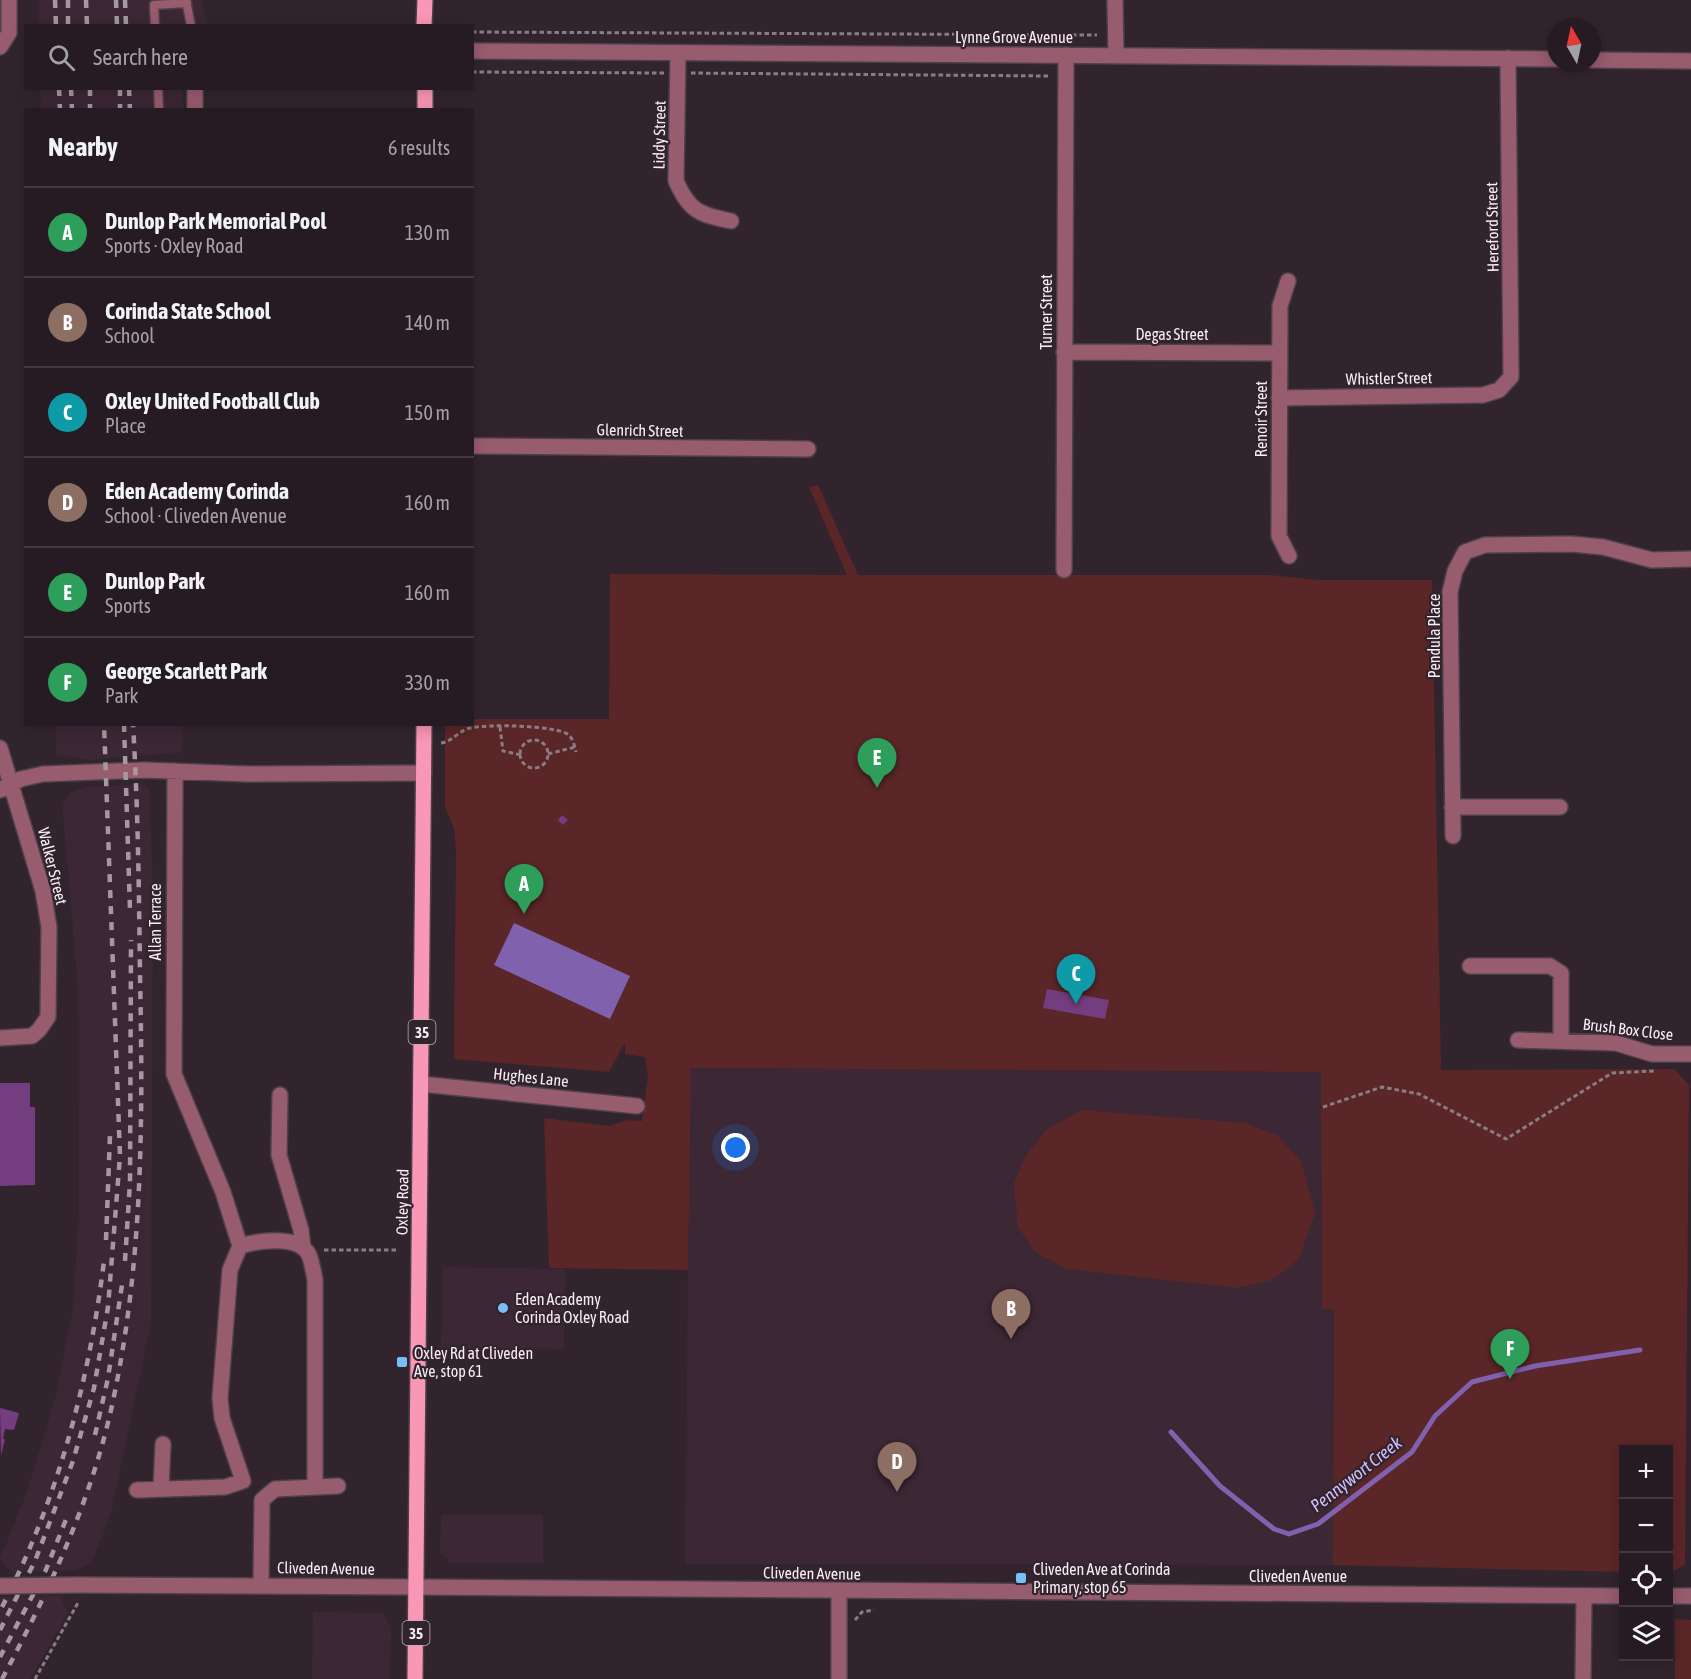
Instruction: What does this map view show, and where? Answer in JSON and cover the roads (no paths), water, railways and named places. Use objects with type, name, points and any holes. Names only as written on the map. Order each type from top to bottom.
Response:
[{"type":"main road","points":[[424,0],[424,24]]},
{"type":"main road","points":[[424,90],[425,108]]},
{"type":"main road","name":"Oxley Road","points":[[415,1679],[424,726]]},
{"type":"street","points":[[0,47],[9,33],[9,0]]},
{"type":"street","points":[[1115,0],[1116,55]]},
{"type":"street","name":"Lynne Grove Avenue","points":[[474,51],[1547,59]]},
{"type":"street","name":"Liddy Street","points":[[678,53],[676,181],[685,200],[703,216],[730,221]]},
{"type":"street","name":"Turner Street","points":[[1064,570],[1066,55]]},
{"type":"street","name":"Hereford Street","points":[[1499,390],[1512,378],[1508,58]]},
{"type":"street","points":[[1601,60],[1691,61]]},
{"type":"street","points":[[195,90],[195,108]]},
{"type":"street","name":"Renoir Street","points":[[1288,281],[1280,306],[1279,398],[1280,536],[1289,556]]},
{"type":"street","name":"Degas Street","points":[[1064,352],[1280,353]]},
{"type":"street","name":"Whistler Street","points":[[1279,398],[1483,395],[1499,390]]},
{"type":"street","name":"Glenrich Street","points":[[474,446],[808,449]]},
{"type":"street","name":"Pendula Place","points":[[1453,836],[1450,592],[1455,571],[1465,552],[1485,545],[1571,544],[1603,547],[1652,560],[1691,560]]},
{"type":"street","name":"Walker Street","points":[[0,748],[6,788],[43,891],[49,927],[48,1017],[32,1036],[0,1038]]},
{"type":"street","points":[[6,788],[21,779],[43,774],[175,771],[424,773]]},
{"type":"street","name":"Allan Terrace","points":[[175,771],[174,1074],[223,1192],[240,1246]]},
{"type":"street","points":[[1452,807],[1560,807]]},
{"type":"street","name":"Brush Box Close","points":[[1470,966],[1550,966],[1561,973],[1561,1040]]},
{"type":"street","name":"Brush Box Close","points":[[1518,1040],[1616,1043],[1652,1054],[1691,1054]]},
{"type":"street","name":"Hughes Lane","points":[[421,1084],[637,1106]]},
{"type":"street","points":[[280,1095],[279,1155],[315,1279],[315,1487]]},
{"type":"street","points":[[261,1586],[262,1500],[243,1481],[222,1418],[220,1398],[230,1270],[240,1246],[253,1242],[289,1242],[306,1251]]},
{"type":"street","points":[[161,1488],[163,1444]]},
{"type":"street","points":[[137,1490],[225,1487],[243,1481]]},
{"type":"street","points":[[262,1500],[275,1489],[338,1486]]},
{"type":"street","name":"Cliveden Avenue","points":[[0,1586],[1619,1596]]},
{"type":"street","points":[[839,1592],[839,1679]]},
{"type":"street","points":[[1583,1679],[1584,1596]]},
{"type":"street","points":[[1673,1596],[1691,1596]]},
{"type":"lane","points":[[155,24],[154,5],[186,2],[191,24]]},
{"type":"lane","points":[[158,90],[159,108]]},
{"type":"waterway","name":"Pennywort Creek","points":[[1171,1432],[1220,1486],[1274,1529],[1289,1534],[1318,1524],[1412,1452],[1435,1416],[1472,1382],[1535,1366],[1640,1350]]},
{"type":"railway","points":[[55,0],[56,24]]},
{"type":"railway","points":[[68,0],[68,24]]},
{"type":"railway","points":[[86,0],[87,24]]},
{"type":"railway","points":[[116,0],[117,24]]},
{"type":"railway","points":[[125,0],[126,24]]},
{"type":"railway","points":[[59,90],[60,108]]},
{"type":"railway","points":[[71,90],[72,108]]},
{"type":"railway","points":[[90,90],[90,108]]},
{"type":"railway","points":[[120,90],[120,108]]},
{"type":"railway","points":[[129,90],[130,108]]},
{"type":"railway","points":[[0,1630],[35,1561],[73,1461],[94,1388],[108,1307],[120,1156],[104,726]]},
{"type":"railway","points":[[124,726],[130,910]]},
{"type":"railway","points":[[2,1679],[37,1612],[82,1506],[105,1433],[124,1344],[136,1239],[141,1134],[139,881],[133,726]]},
{"type":"railway","points":[[125,1261],[130,1182],[131,940]]},
{"type":"railway","points":[[106,1240],[110,1135]]},
{"type":"railway","points":[[2,1607],[39,1524],[68,1439],[90,1351],[104,1261]]},
{"type":"railway","points":[[95,1435],[108,1378],[122,1285]]},
{"type":"railway","points":[[0,1657],[45,1572],[67,1517]]},
{"type":"place","name":"Dunlop Park","points":[[877,788]]},
{"type":"place","name":"Dunlop Park Memorial Pool","points":[[524,914]]},
{"type":"place","name":"Oxley United Football Club","points":[[1076,1004]]},
{"type":"place","name":"Eden Academy Corinda Oxley Road","points":[[503,1308]]},
{"type":"place","name":"Corinda State School","points":[[1011,1339]]},
{"type":"place","name":"Oxley Rd at Cliveden Ave, stop 61","points":[[402,1362]]},
{"type":"place","name":"George Scarlett Park","points":[[1510,1379]]},
{"type":"place","name":"Eden Academy Corinda","points":[[897,1492]]},
{"type":"place","name":"Cliveden Ave at Corinda Primary, stop 65","points":[[1021,1578]]}]
